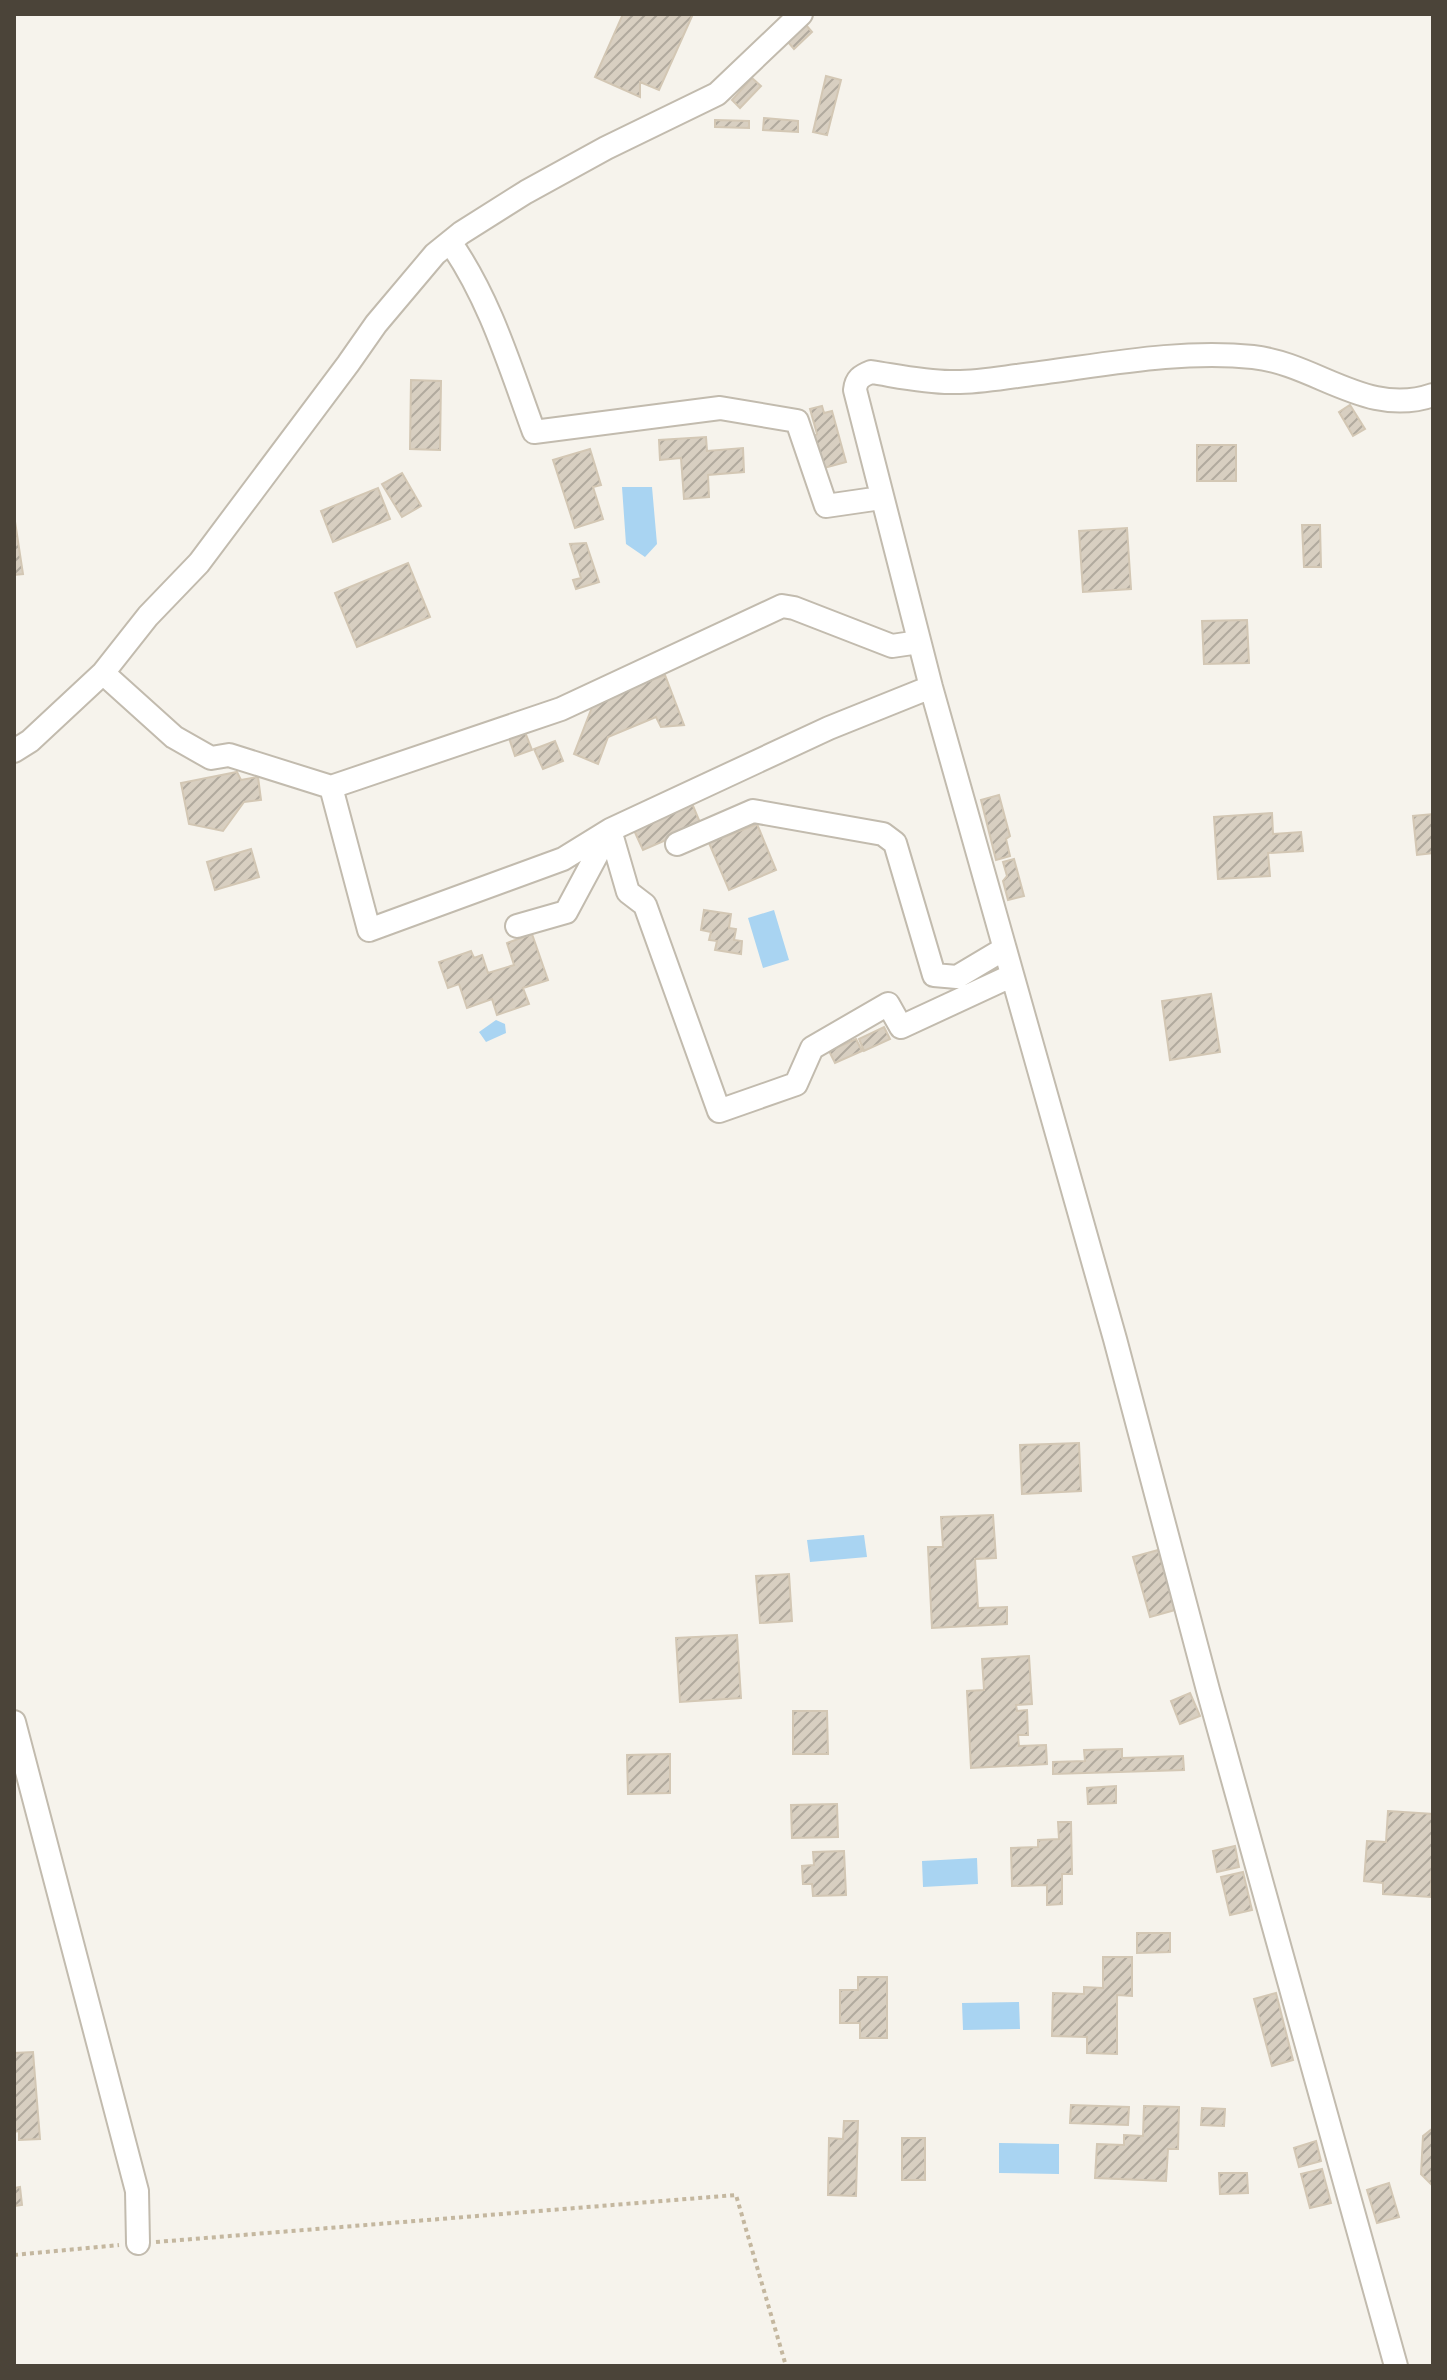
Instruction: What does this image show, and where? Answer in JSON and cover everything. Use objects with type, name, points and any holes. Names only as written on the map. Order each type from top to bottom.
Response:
[{"type":"street","points":[[14,751],[30,741],[103,673],[148,616],[199,563],[396,298],[450,242],[526,192],[606,148],[717,94],[801,14]]},
{"type":"street","points":[[450,242],[472,274],[534,432],[720,408],[797,421],[826,506],[881,498]]},
{"type":"street","points":[[1396,2366],[1208,1690],[1115,1339],[931,687],[855,390],[856,382],[862,375],[871,372],[949,382],[1043,373],[1127,360],[1219,355],[1256,357],[1283,363],[1370,399],[1415,401],[1433,395]]},
{"type":"street","points":[[103,673],[174,737],[211,758],[229,755],[331,787],[561,709],[782,606],[892,646],[919,642]]},
{"type":"street","points":[[331,787],[369,930],[563,859],[610,830],[829,728],[931,687]]},
{"type":"street","points":[[677,844],[753,811],[883,834],[895,843],[934,975],[957,977],[1004,949]]},
{"type":"street","points":[[517,926],[566,912],[610,830]]},
{"type":"street","points":[[610,830],[628,892],[645,905],[719,1111],[796,1084],[812,1048],[888,1004],[901,1027],[1011,976]]},
{"type":"street","points":[[14,1722],[137,2191],[138,2243]]},
{"type":"path","points":[[14,2255],[736,2195],[786,2366]]},
{"type":"water","points":[[622,487],[652,487],[657,544],[645,557],[626,544]]},
{"type":"water","points":[[774,910],[789,960],[763,968],[748,918]]},
{"type":"water","points":[[496,1020],[505,1024],[506,1033],[486,1042],[479,1032]]},
{"type":"water","points":[[864,1535],[867,1557],[810,1562],[807,1540]]},
{"type":"water","points":[[977,1858],[978,1884],[923,1887],[922,1861]]},
{"type":"water","points":[[1019,2002],[1020,2029],[963,2030],[962,2003]]},
{"type":"water","points":[[999,2143],[1059,2144],[1059,2174],[999,2173]]},
{"type":"building","points":[[623,14],[693,14],[659,90],[640,82],[640,97],[595,77]]},
{"type":"building","points":[[806,25],[812,32],[794,49],[788,42]]},
{"type":"building","points":[[826,76],[841,80],[827,135],[813,132]]},
{"type":"building","points":[[752,78],[761,86],[740,108],[732,100]]},
{"type":"building","points":[[764,118],[798,121],[798,132],[763,130]]},
{"type":"building","points":[[715,120],[749,121],[749,128],[715,127]]},
{"type":"building","points":[[411,380],[441,381],[440,450],[410,449]]},
{"type":"building","points":[[1350,405],[1365,429],[1353,436],[1339,412]]},
{"type":"building","points":[[822,406],[824,413],[832,411],[846,462],[820,469],[811,439],[817,434],[810,409]]},
{"type":"building","points":[[706,437],[707,451],[743,448],[744,472],[708,475],[709,497],[684,499],[681,458],[660,460],[659,440]]},
{"type":"building","points":[[1197,445],[1236,445],[1236,481],[1197,481]]},
{"type":"building","points":[[590,449],[601,485],[593,487],[603,519],[575,528],[553,460]]},
{"type":"building","points":[[402,473],[421,506],[402,517],[382,484]]},
{"type":"building","points":[[378,488],[390,519],[333,542],[321,511]]},
{"type":"building","points":[[14,515],[23,574],[14,575]]},
{"type":"building","points":[[1302,525],[1320,525],[1321,567],[1304,567]]},
{"type":"building","points":[[1127,528],[1131,589],[1083,592],[1079,531]]},
{"type":"building","points":[[586,543],[599,582],[576,589],[573,580],[581,578],[570,544]]},
{"type":"building","points":[[408,563],[430,617],[357,647],[335,593]]},
{"type":"building","points":[[1247,620],[1249,663],[1204,664],[1202,621]]},
{"type":"building","points":[[665,675],[684,725],[661,727],[656,717],[608,737],[598,764],[574,754],[594,702]]},
{"type":"building","points":[[525,732],[532,750],[515,756],[509,738]]},
{"type":"building","points":[[555,741],[563,761],[543,769],[534,749]]},
{"type":"building","points":[[237,772],[241,780],[258,777],[261,800],[244,802],[223,831],[189,824],[181,783]]},
{"type":"building","points":[[999,795],[1010,836],[1006,839],[1010,856],[996,860],[981,800]]},
{"type":"building","points":[[691,801],[701,825],[643,850],[632,826]]},
{"type":"building","points":[[1272,813],[1273,834],[1301,832],[1303,851],[1268,853],[1270,876],[1218,879],[1214,817]]},
{"type":"building","points":[[1433,814],[1433,853],[1417,855],[1413,816]]},
{"type":"building","points":[[757,824],[776,870],[729,890],[709,843]]},
{"type":"building","points":[[251,849],[259,877],[215,890],[207,862]]},
{"type":"building","points":[[1014,859],[1024,896],[1008,900],[1003,881],[1007,876],[1003,862]]},
{"type":"building","points":[[704,910],[731,914],[729,928],[736,929],[734,940],[742,941],[741,954],[715,950],[717,941],[709,940],[711,932],[701,930]]},
{"type":"building","points":[[532,934],[548,980],[523,988],[529,1004],[497,1015],[492,999],[467,1008],[459,984],[448,988],[439,962],[471,951],[474,958],[482,955],[488,973],[514,965],[507,943]]},
{"type":"building","points":[[1211,994],[1220,1052],[1170,1060],[1162,1001]]},
{"type":"building","points":[[884,1027],[890,1039],[864,1051],[859,1039]]},
{"type":"building","points":[[856,1039],[862,1051],[835,1063],[829,1051]]},
{"type":"building","points":[[1079,1443],[1081,1491],[1022,1494],[1020,1445]]},
{"type":"building","points":[[993,1515],[996,1558],[975,1559],[978,1608],[1007,1607],[1007,1624],[932,1628],[928,1547],[943,1547],[941,1517]]},
{"type":"building","points":[[1158,1550],[1175,1610],[1150,1617],[1133,1557]]},
{"type":"building","points":[[789,1574],[792,1621],[760,1623],[756,1576]]},
{"type":"building","points":[[737,1635],[741,1698],[680,1702],[676,1638]]},
{"type":"building","points":[[1029,1656],[1032,1704],[1016,1705],[1017,1711],[1027,1710],[1028,1735],[1018,1735],[1019,1746],[1046,1745],[1047,1764],[971,1768],[967,1691],[984,1690],[982,1659]]},
{"type":"building","points":[[1190,1693],[1200,1716],[1180,1724],[1171,1701]]},
{"type":"building","points":[[793,1711],[827,1711],[828,1754],[793,1754]]},
{"type":"building","points":[[1122,1749],[1122,1758],[1183,1756],[1184,1770],[1053,1774],[1053,1762],[1085,1761],[1084,1750]]},
{"type":"building","points":[[670,1754],[670,1793],[628,1794],[627,1755]]},
{"type":"building","points":[[1116,1786],[1116,1803],[1088,1804],[1087,1788]]},
{"type":"building","points":[[837,1804],[838,1837],[792,1838],[791,1805]]},
{"type":"building","points":[[1388,1811],[1433,1814],[1431,1897],[1383,1894],[1383,1883],[1364,1881],[1367,1841],[1386,1842]]},
{"type":"building","points":[[1058,1822],[1071,1822],[1072,1874],[1062,1874],[1062,1904],[1047,1905],[1047,1885],[1012,1886],[1011,1848],[1038,1847],[1038,1840],[1059,1839]]},
{"type":"building","points":[[1235,1846],[1239,1867],[1217,1872],[1213,1851]]},
{"type":"building","points":[[844,1851],[846,1895],[813,1896],[812,1884],[803,1884],[802,1866],[814,1865],[813,1852]]},
{"type":"building","points":[[1243,1872],[1252,1910],[1230,1915],[1221,1877]]},
{"type":"building","points":[[1137,1933],[1170,1933],[1170,1952],[1137,1953]]},
{"type":"building","points":[[1103,1957],[1132,1957],[1132,1996],[1117,1995],[1117,2054],[1087,2053],[1087,2037],[1052,2036],[1053,1993],[1084,1994],[1084,1987],[1103,1988]]},
{"type":"building","points":[[858,1977],[887,1977],[887,2038],[860,2038],[860,2023],[840,2023],[840,1990],[858,1990]]},
{"type":"building","points":[[1276,1993],[1293,2060],[1272,2066],[1254,1999]]},
{"type":"building","points":[[33,2052],[40,2139],[19,2140],[19,2131],[14,2132],[14,2053]]},
{"type":"building","points":[[1071,2105],[1129,2107],[1128,2125],[1070,2123]]},
{"type":"building","points":[[1144,2106],[1179,2107],[1178,2149],[1168,2149],[1166,2181],[1095,2178],[1097,2144],[1124,2145],[1124,2135],[1143,2136]]},
{"type":"building","points":[[1202,2108],[1225,2109],[1224,2126],[1201,2125]]},
{"type":"building","points":[[844,2121],[858,2121],[856,2196],[828,2195],[829,2138],[843,2139]]},
{"type":"building","points":[[1433,2128],[1433,2186],[1421,2174],[1423,2136]]},
{"type":"building","points":[[902,2138],[925,2138],[925,2180],[902,2180]]},
{"type":"building","points":[[1316,2141],[1321,2161],[1299,2167],[1294,2148]]},
{"type":"building","points":[[1322,2169],[1331,2203],[1310,2208],[1301,2174]]},
{"type":"building","points":[[1219,2173],[1247,2173],[1248,2193],[1220,2194]]},
{"type":"building","points":[[1389,2183],[1399,2217],[1377,2223],[1367,2190]]},
{"type":"building","points":[[20,2187],[22,2205],[14,2206],[14,2188]]}]
